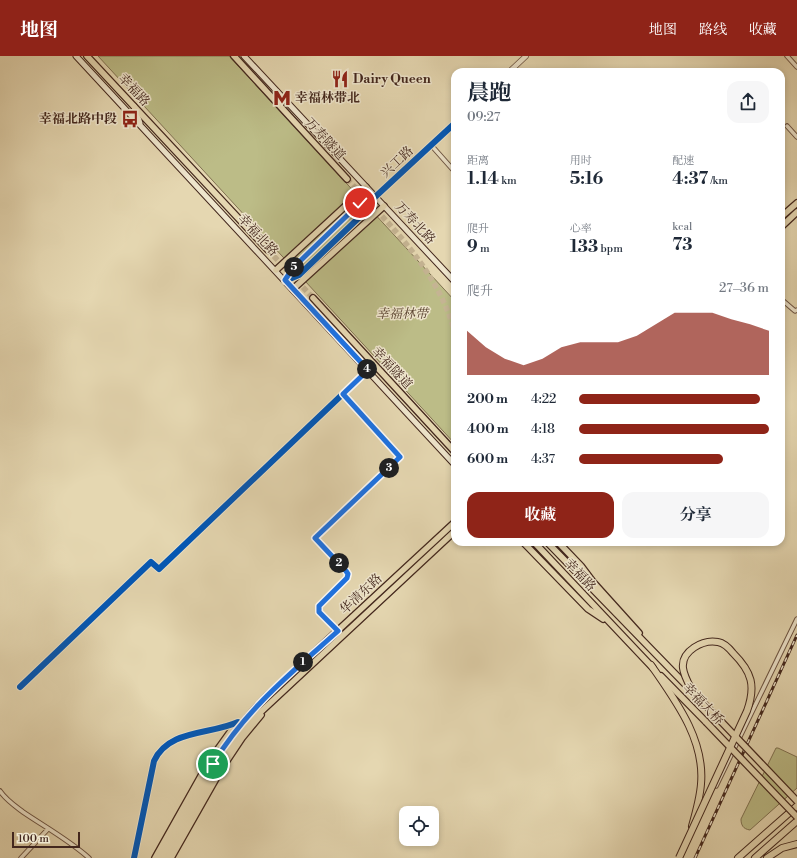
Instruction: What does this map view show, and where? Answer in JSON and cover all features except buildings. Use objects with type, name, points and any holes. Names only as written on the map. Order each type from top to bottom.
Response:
[{"type":"highway","points":[[679,858],[747,711],[752,692],[752,685],[747,670],[739,658],[722,643],[704,643],[688,653],[683,665],[694,694]]},
{"type":"highway","points":[[651,665],[677,704],[693,734],[697,747],[701,770],[701,784],[689,836]]},
{"type":"highway","points":[[738,858],[797,806]]},
{"type":"highway","points":[[755,858],[797,821]]},
{"type":"highway","points":[[767,858],[782,848],[797,844]]},
{"type":"main road","name":"幸福北路","points":[[76,56],[276,270],[451,461]]},
{"type":"main road","name":"幸福路","points":[[87,56],[268,250]]},
{"type":"main road","name":"万寿隧道","points":[[234,56],[347,179]]},
{"type":"main road","name":"万寿北路","points":[[244,56],[451,278]]},
{"type":"main road","points":[[133,106],[141,125]]},
{"type":"main road","points":[[276,270],[366,187]]},
{"type":"main road","points":[[785,214],[797,203]]},
{"type":"main road","points":[[293,290],[384,206]]},
{"type":"main road","points":[[785,224],[795,215]]},
{"type":"main road","name":"幸福隧道","points":[[313,298],[451,448]]},
{"type":"main road","name":"华清东路","points":[[160,858],[213,764],[254,708],[451,526]]},
{"type":"main road","name":"华清东路","points":[[166,858],[227,752],[251,721],[451,534]]},
{"type":"main road","points":[[527,546],[588,609],[615,627]]},
{"type":"main road","name":"幸福路","points":[[538,546],[595,606]]},
{"type":"main road","name":"幸福路","points":[[551,546],[602,599]]},
{"type":"main road","points":[[562,546],[633,625],[653,652]]},
{"type":"main road","name":"幸福大桥","points":[[602,599],[797,801]]},
{"type":"main road","name":"幸福大桥","points":[[595,606],[797,816]]},
{"type":"main road","points":[[155,858],[210,760],[238,722],[256,702],[284,680]]},
{"type":"main road","points":[[171,858],[229,757],[242,738],[278,695]]},
{"type":"street","points":[[513,68],[525,56]]},
{"type":"street","points":[[787,56],[797,67]]},
{"type":"street","points":[[787,126],[797,137]]},
{"type":"street","name":"兴工路","points":[[285,280],[298,275],[367,210],[375,197],[451,127]]},
{"type":"street","points":[[432,145],[451,167]]},
{"type":"street","name":"兴工路","points":[[285,280],[293,268],[360,203],[375,197]]},
{"type":"street","points":[[785,302],[795,311],[797,310]]},
{"type":"street","points":[[20,688],[151,562],[159,569],[368,370]]},
{"type":"street","points":[[338,631],[319,612],[318,609],[319,606],[347,578],[348,574],[315,538],[400,457],[343,394]]},
{"type":"street","points":[[716,786],[797,619]]},
{"type":"street","points":[[134,858],[154,760],[158,753],[171,742],[180,738],[221,729],[238,722]]},
{"type":"street","points":[[0,791],[9,801],[69,841],[89,858]]},
{"type":"street","points":[[21,858],[48,828]]},
{"type":"green space","name":"幸福林带","points":[[98,56],[229,56],[451,297],[451,440]]},
{"type":"green space","points":[[776,748],[797,757],[797,788],[750,830],[746,829],[741,823],[741,819]]},
{"type":"tunnel","points":[[347,179],[396,231],[425,269],[437,289],[451,322]]},
{"type":"tunnel","points":[[268,250],[313,298]]},
{"type":"railway","points":[[695,858],[797,635]]},
{"type":"cycle path","points":[[285,281],[299,275],[367,210],[375,197],[451,127]]},
{"type":"cycle path","points":[[20,687],[151,562],[159,569],[368,370]]},
{"type":"cycle path","points":[[338,631],[319,612],[319,606],[347,578],[348,574],[315,538],[400,457],[343,394]]},
{"type":"cycle path","points":[[134,858],[154,761],[161,751],[170,743],[180,738],[238,722]]},
{"type":"place","name":"Dairy Queen","points":[[340,79]]},
{"type":"place","name":"幸福林带北","points":[[282,98]]},
{"type":"place","name":"幸福北路中段","points":[[130,119]]},
{"type":"route","points":[[213,764],[235,731],[254,708],[338,631],[319,612],[318,609],[319,606],[347,578],[348,574],[315,538],[400,457],[343,394],[368,370],[285,280],[293,268],[360,203]]}]
